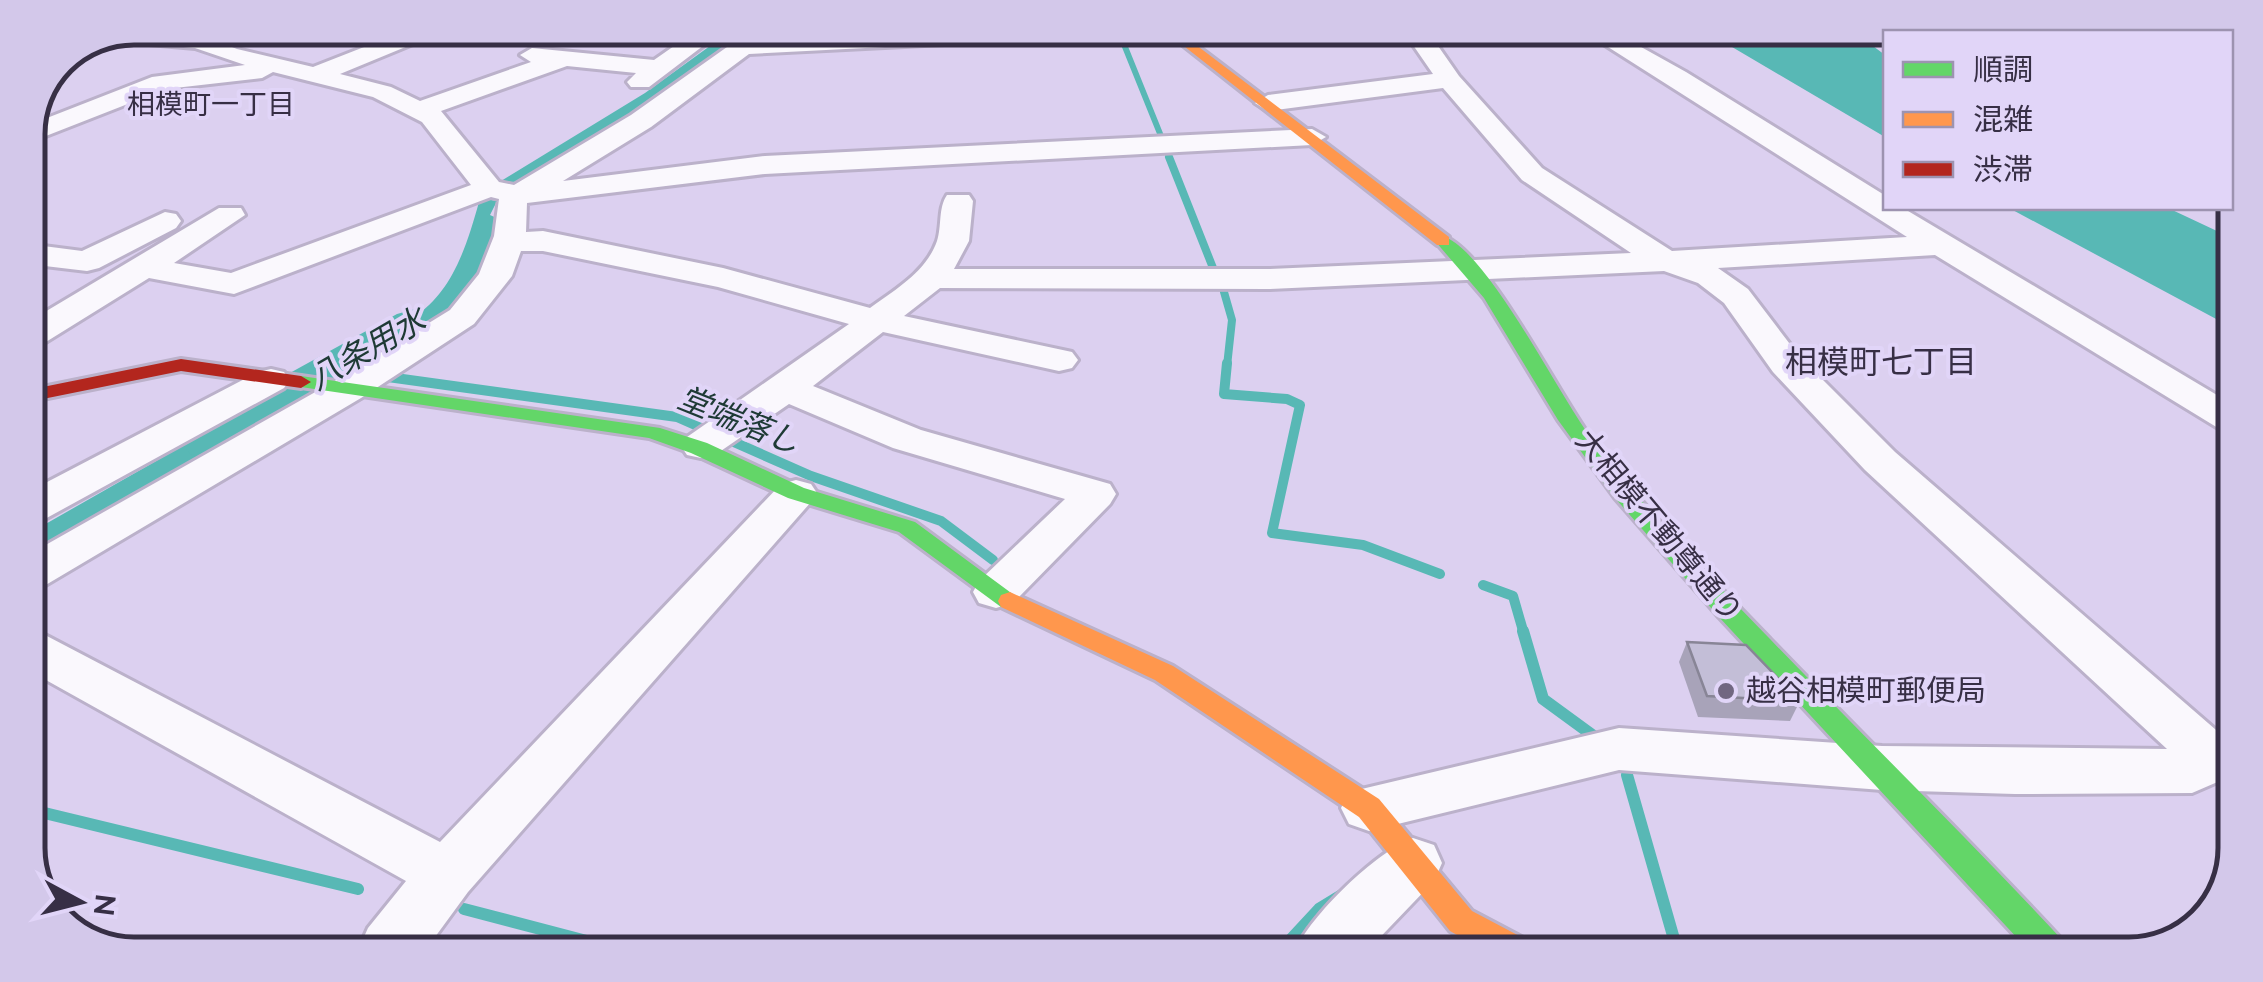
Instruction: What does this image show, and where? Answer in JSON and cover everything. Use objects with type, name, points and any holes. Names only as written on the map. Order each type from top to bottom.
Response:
[{"type":"street","points":[[45,565],[462,317],[495,276],[507,242],[512,202],[422,109],[382,92],[282,68],[227,45]]},
{"type":"street","points":[[316,75],[390,45]]},
{"type":"street","points":[[536,45],[522,54],[660,68]]},
{"type":"street","points":[[632,86],[691,45]]},
{"type":"street","points":[[145,267],[234,284],[504,191],[640,122],[744,45]]},
{"type":"street","name":"大相模不動尊通り","points":[[1190,45],[1430,229],[1474,270],[1505,311],[1554,399],[1620,490],[1686,565],[1969,858],[2038,937]]},
{"type":"street","points":[[1428,45],[1449,80],[1532,174],[1664,260],[1710,276],[1736,296],[1786,364],[1880,461],[2218,754]]},
{"type":"street","points":[[1620,45],[1883,208]]},
{"type":"street","points":[[422,109],[560,60]]},
{"type":"street","points":[[45,128],[161,82],[282,68]]},
{"type":"street","points":[[1268,103],[1449,80]]},
{"type":"street","points":[[504,191],[765,165],[1312,137]]},
{"type":"street","points":[[711,440],[786,389],[932,278],[953,241],[958,201]]},
{"type":"street","points":[[1887,210],[2218,412]]},
{"type":"street","points":[[45,327],[230,215]]},
{"type":"street","points":[[45,256],[87,261],[165,221]]},
{"type":"street","points":[[507,242],[543,242],[723,278],[875,320],[1059,360]]},
{"type":"street","points":[[932,278],[1188,283],[1323,280],[1942,245]]},
{"type":"street","points":[[45,392],[152,368],[182,366],[711,440],[796,493],[908,527],[996,592],[1164,673],[1369,808],[1462,921],[1490,937]]},
{"type":"street","points":[[45,501],[282,382]]},
{"type":"street","points":[[786,389],[908,438],[1094,494],[996,592]]},
{"type":"street","points":[[398,937],[447,874],[796,493]]},
{"type":"street","points":[[45,657],[447,874]]},
{"type":"street","points":[[1369,808],[1620,748],[1882,768],[2015,772],[2192,772],[2218,759]]},
{"type":"street","points":[[1340,937],[1413,863]]},
{"type":"water","points":[[711,45],[729,45],[574,149],[512,184],[501,181],[645,93]]},
{"type":"water","points":[[1729,45],[1872,45],[1883,54],[1883,136]]},
{"type":"water","points":[[480,198],[497,201],[490,215],[501,220],[483,281],[437,323],[365,368],[330,365],[390,333],[430,304],[458,263]]},
{"type":"water","points":[[2013,210],[2172,210],[2218,231],[2218,320]]},
{"type":"water","points":[[270,396],[297,402],[45,543],[45,524]]},
{"type":"building","points":[[1687,642],[1746,645],[1800,701],[1707,696]]},
{"type":"waterway","points":[[1124,45],[1163,141]]},
{"type":"waterway","points":[[1167,151],[1170,159]]},
{"type":"waterway","points":[[1169,157],[1217,278]]},
{"type":"waterway","points":[[1224,292],[1232,320],[1227,366]]},
{"type":"waterway","name":"八条用水","points":[[211,441],[415,325]]},
{"type":"waterway","points":[[1227,363],[1224,394],[1287,399],[1300,405],[1272,533],[1363,545],[1440,574]]},
{"type":"waterway","name":"堂端落し","points":[[388,377],[677,417],[811,476],[941,521],[993,560]]},
{"type":"waterway","points":[[1483,585],[1513,596],[1524,634]]},
{"type":"waterway","points":[[1523,631],[1543,699],[1595,737]]},
{"type":"waterway","points":[[1627,775],[1673,937]]},
{"type":"waterway","points":[[45,813],[358,889]]},
{"type":"waterway","points":[[1293,937],[1319,909],[1342,895]]},
{"type":"waterway","points":[[464,909],[571,937]]},
{"type":"traffic: fast","points":[[1443,241],[1490,294],[1568,420],[1623,493],[1728,611],[2038,937]]},
{"type":"traffic: fast","points":[[301,382],[653,432],[699,448],[796,493],[907,527],[1010,601]]},
{"type":"traffic: slow","points":[[1189,45],[1443,241]]},
{"type":"traffic: slow","points":[[1010,601],[1164,673],[1369,808],[1461,921],[1490,937]]},
{"type":"traffic: jam","points":[[45,393],[181,365],[301,382]]},
{"type":"place","name":"越谷相模町郵便局","points":[[1726,691]]},
{"type":"district","name":"相模町一丁目","points":[[211,104]]},
{"type":"district","name":"相模町七丁目","points":[[1881,362]]}]
